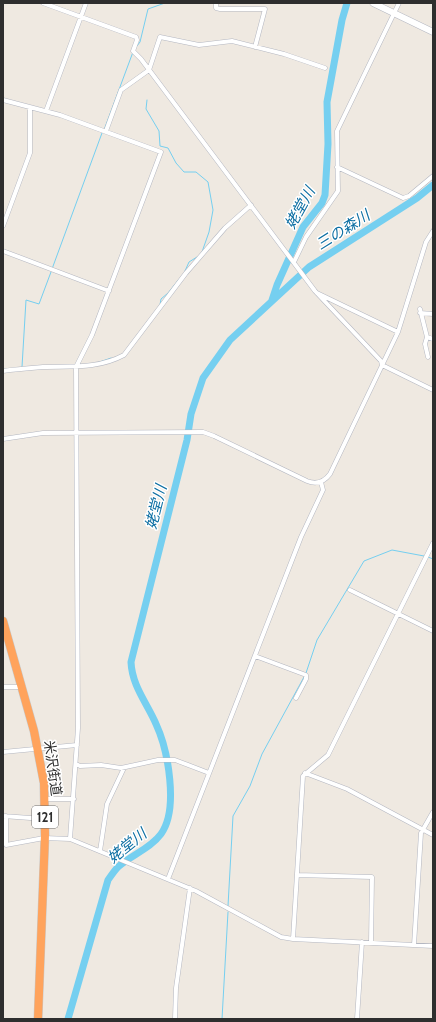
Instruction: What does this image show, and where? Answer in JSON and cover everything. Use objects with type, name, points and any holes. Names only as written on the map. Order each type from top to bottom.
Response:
[{"type":"highway","name":"米沢街道","points":[[3,621],[6,642],[22,687],[38,748],[45,799],[38,1019]]},
{"type":"street","points":[[43,3],[136,37],[137,42],[133,51],[317,292],[381,361],[382,365],[433,390]]},
{"type":"street","points":[[46,111],[86,3]]},
{"type":"street","points":[[216,3],[216,8],[220,9],[265,9],[255,47]]},
{"type":"street","points":[[373,3],[433,32]]},
{"type":"street","points":[[388,3],[392,12]]},
{"type":"street","points":[[295,263],[306,237],[338,191],[338,129],[392,12],[398,3]]},
{"type":"street","points":[[106,131],[121,90],[149,70],[160,36],[198,45],[232,41],[284,54],[325,68]]},
{"type":"street","points":[[3,100],[46,111],[106,131],[161,152],[92,335],[76,367],[77,745],[70,839]]},
{"type":"street","points":[[3,226],[30,153],[30,108]]},
{"type":"street","points":[[337,167],[403,198],[409,196],[433,176]]},
{"type":"street","points":[[3,370],[42,367],[95,366],[115,360],[126,353],[186,273],[224,228],[251,205]]},
{"type":"street","points":[[3,440],[43,433],[202,432],[214,436],[307,481],[312,483],[321,482],[330,474],[398,332],[426,242],[433,231]]},
{"type":"street","points":[[3,251],[109,291]]},
{"type":"street","points":[[317,292],[398,332]]},
{"type":"street","points":[[428,357],[425,344],[427,337],[420,311],[433,314]]},
{"type":"street","points":[[427,337],[433,339]]},
{"type":"street","points":[[168,879],[301,537],[323,490],[321,482]]},
{"type":"street","points":[[293,939],[302,781],[305,773],[328,754],[433,543]]},
{"type":"street","points":[[350,590],[433,631]]},
{"type":"street","points":[[254,656],[306,675],[296,698]]},
{"type":"street","points":[[3,687],[22,687]]},
{"type":"street","points":[[3,752],[77,745]]},
{"type":"street","points":[[76,764],[80,766],[101,765],[124,768],[160,760],[175,760],[209,773]]},
{"type":"street","points":[[100,851],[107,804],[124,768]]},
{"type":"street","points":[[305,773],[347,789],[433,835]]},
{"type":"street","points":[[45,799],[74,799]]},
{"type":"street","points":[[414,945],[422,830],[433,812]]},
{"type":"street","points":[[45,820],[4,816],[4,846],[44,838],[70,839],[190,888],[276,935],[293,939],[433,946]]},
{"type":"street","points":[[296,875],[372,877],[371,943]]},
{"type":"street","points":[[175,1019],[176,988],[190,888]]},
{"type":"street","points":[[357,1019],[362,942]]},
{"type":"waterway","points":[[137,46],[140,42],[148,9],[165,3]]},
{"type":"waterway","name":"姥堂川","points":[[272,300],[277,285],[303,227],[322,203],[325,195],[328,144],[327,102],[342,20],[347,3]]},
{"type":"waterway","points":[[104,130],[133,52]]},
{"type":"waterway","points":[[147,100],[146,109],[159,131],[160,146],[168,148],[176,163],[184,172],[196,172],[208,182],[213,210],[209,232],[202,252]]},
{"type":"waterway","points":[[52,269],[102,133]]},
{"type":"waterway","name":"姥堂川","points":[[68,1019],[108,880],[118,867],[157,839],[166,823],[170,810],[170,779],[168,764],[156,724],[134,679],[131,662],[187,440],[191,414],[203,378],[230,340],[309,267],[417,198],[433,185]]},
{"type":"waterway","points":[[185,271],[189,262],[197,257]]},
{"type":"waterway","points":[[22,367],[26,300],[39,304],[51,272]]},
{"type":"waterway","points":[[160,305],[161,299],[180,278]]},
{"type":"waterway","points":[[97,363],[111,358]]},
{"type":"waterway","points":[[306,673],[317,640],[364,561],[392,550],[424,556]]},
{"type":"waterway","points":[[428,557],[433,559]]},
{"type":"waterway","points":[[228,906],[233,816],[250,786],[262,754],[304,677]]},
{"type":"waterway","points":[[222,1019],[228,912]]},
{"type":"water label","name":"三の森川","points":[[343,230]]}]
